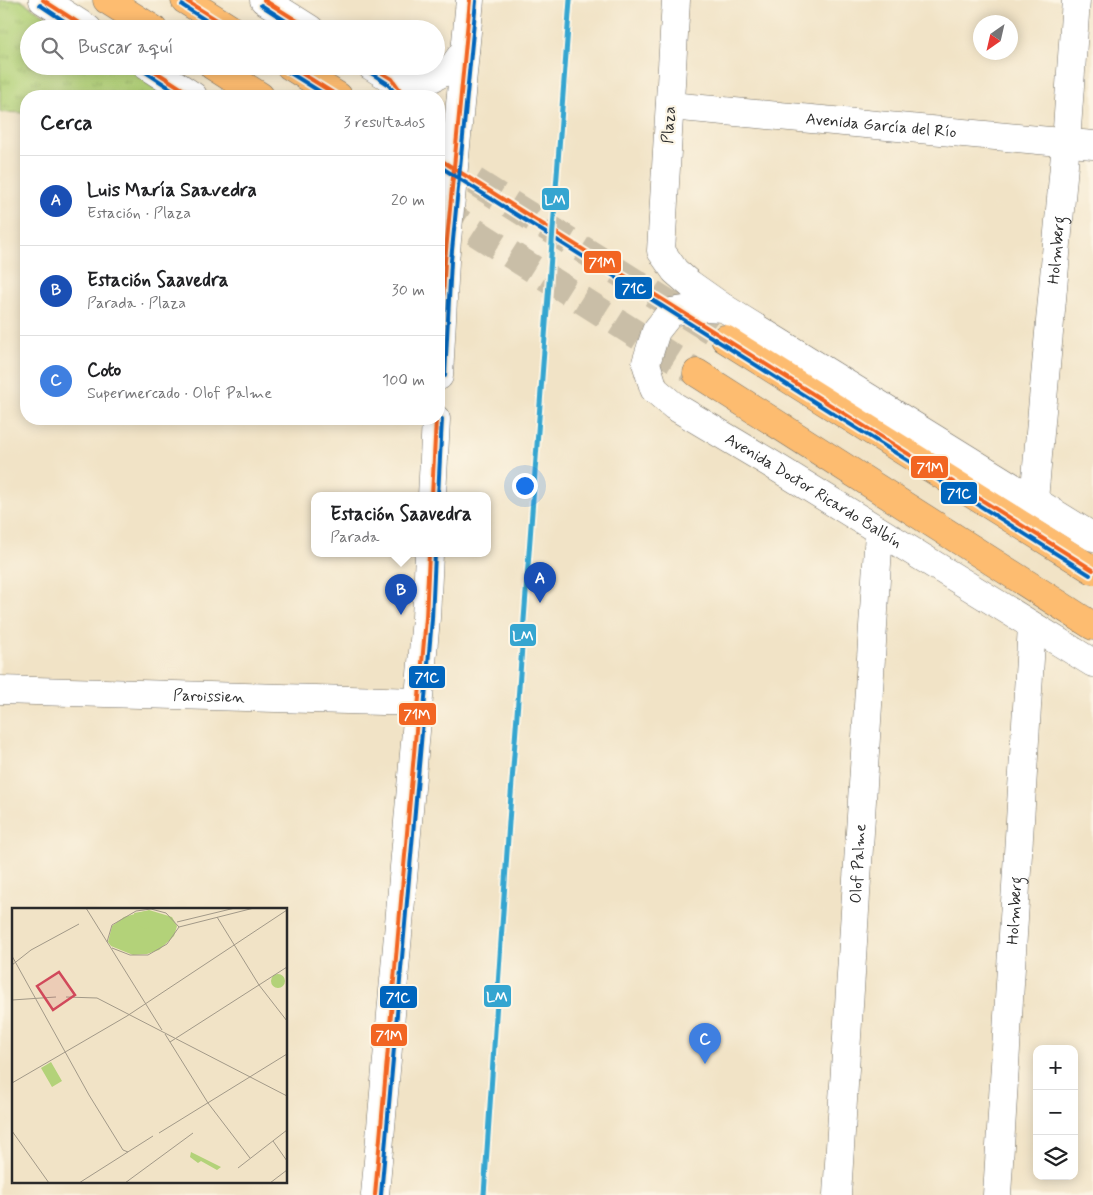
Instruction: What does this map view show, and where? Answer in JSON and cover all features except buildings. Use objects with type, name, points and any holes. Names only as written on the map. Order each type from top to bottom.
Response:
[{"type":"main road","points":[[107,0],[139,20]]},
{"type":"main road","points":[[185,0],[217,20]]},
{"type":"main road","points":[[227,75],[251,90]]},
{"type":"main road","points":[[304,75],[328,90]]},
{"type":"main road","points":[[724,339],[1093,570]]},
{"type":"main road","points":[[697,373],[1093,626]]},
{"type":"street","points":[[44,0],[74,20]]},
{"type":"street","points":[[264,0],[296,20]]},
{"type":"street","points":[[445,231],[470,0]]},
{"type":"street","name":"Plaza","points":[[676,0],[661,251],[675,271],[724,308]]},
{"type":"street","name":"Holmberg","points":[[1034,500],[1066,143],[1076,0]]},
{"type":"street","points":[[445,72],[452,68],[465,50]]},
{"type":"street","points":[[161,75],[184,90]]},
{"type":"street","points":[[389,81],[430,79],[438,75]]},
{"type":"street","name":"Avenida García del Río","points":[[670,106],[1093,145]]},
{"type":"street","name":"Avenida Doctor Ricardo Balbín","points":[[724,308],[703,307],[671,312],[656,331],[646,363],[654,389],[674,406],[1093,663]]},
{"type":"street","points":[[724,308],[1093,537]]},
{"type":"street","points":[[432,492],[436,425]]},
{"type":"street","name":"Olof Palme","points":[[837,1195],[879,532]]},
{"type":"street","points":[[375,1195],[426,618],[429,557]]},
{"type":"street","name":"Holmberg","points":[[997,1195],[1032,626]]},
{"type":"street","name":"Paroissien","points":[[0,690],[418,702]]},
{"type":"green space","points":[[0,0],[20,0],[52,20],[20,20],[20,75],[144,75],[168,90],[20,90],[20,113],[0,112]]},
{"type":"tunnel","points":[[445,163],[725,339]]},
{"type":"tunnel","points":[[445,213],[697,373]]},
{"type":"transit line","name":"71M","points":[[43,0],[74,20]]},
{"type":"transit line","name":"71M","points":[[185,0],[217,20]]},
{"type":"transit line","name":"71M","points":[[264,0],[296,20]]},
{"type":"transit line","name":"71M","points":[[445,261],[470,0]]},
{"type":"transit line","name":"LM","points":[[484,1195],[509,822],[570,0]]},
{"type":"transit line","name":"71C","points":[[445,376],[451,261],[476,1]]},
{"type":"transit line","name":"71C","points":[[40,5],[62,20]]},
{"type":"transit line","name":"71C","points":[[182,5],[205,20]]},
{"type":"transit line","name":"71C","points":[[261,5],[284,20]]},
{"type":"transit line","name":"71C","points":[[150,75],[173,90]]},
{"type":"transit line","name":"71M","points":[[161,75],[184,90]]},
{"type":"transit line","name":"71C","points":[[293,75],[317,90]]},
{"type":"transit line","name":"71M","points":[[304,75],[328,90]]},
{"type":"transit line","name":"71C","points":[[374,75],[388,84],[392,90]]},
{"type":"transit line","name":"71M","points":[[386,75],[392,79],[400,90]]},
{"type":"transit line","name":"71M","points":[[445,163],[1093,570]]},
{"type":"transit line","name":"71C","points":[[445,170],[1090,575]]},
{"type":"transit line","name":"71M","points":[[432,492],[436,425]]},
{"type":"transit line","name":"71C","points":[[438,492],[442,425]]},
{"type":"transit line","name":"71M","points":[[375,1195],[426,618],[429,557]]},
{"type":"transit line","name":"71C","points":[[381,1195],[432,619],[435,557]]},
{"type":"place","name":"Luis María Saavedra","points":[[540,603]]},
{"type":"place","name":"Estación Saavedra","points":[[401,615]]},
{"type":"place","name":"Coto","points":[[705,1064]]}]
